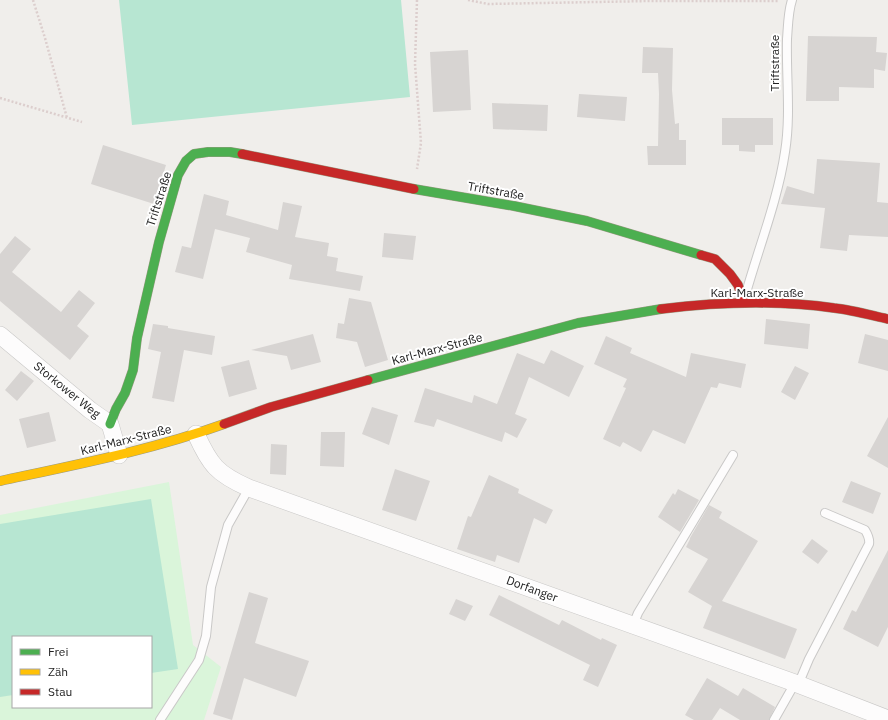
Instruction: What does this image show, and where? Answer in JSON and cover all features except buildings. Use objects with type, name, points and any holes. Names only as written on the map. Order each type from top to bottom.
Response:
[{"type":"street","name":"Triftstraße","points":[[110,424],[125,393],[133,370],[137,338],[158,242],[178,175],[186,161],[194,154],[208,152],[230,152],[414,189],[514,206],[587,221],[654,239],[715,259],[730,274],[738,285],[744,303]]},
{"type":"street","name":"Karl-Marx-Straße","points":[[0,481],[119,455],[196,434],[271,407],[578,323],[659,309],[720,303],[782,303],[828,307],[888,319]]},
{"type":"street","name":"Storkower Weg","points":[[0,335],[90,410],[110,424],[119,455]]},
{"type":"street","name":"Dorfanger","points":[[196,434],[211,462],[219,472],[231,480],[249,488],[797,684],[888,719]]},
{"type":"lane","name":"Triftstraße","points":[[744,303],[754,263],[771,210],[785,152],[788,108],[787,40],[792,0]]},
{"type":"lane","points":[[633,625],[638,612],[734,455]]},
{"type":"lane","points":[[160,720],[199,660],[206,636],[210,587],[228,524],[249,488]]},
{"type":"lane","points":[[774,720],[797,684],[869,544],[868,534],[865,530],[825,513]]},
{"type":"path","points":[[33,0],[67,118]]},
{"type":"path","points":[[414,189],[421,143],[415,64],[417,0]]},
{"type":"path","points":[[468,0],[488,4],[792,0]]},
{"type":"path","points":[[0,98],[82,122]]},
{"type":"green space","points":[[119,0],[401,0],[410,97],[132,125]]},
{"type":"green space","points":[[169,482],[193,645],[221,667],[204,720],[0,720],[0,515]]},
{"type":"green space","points":[[151,499],[178,669],[152,673],[152,636],[12,636],[12,695],[0,697],[0,524]]},
{"type":"traffic: fast","points":[[110,424],[125,393],[133,370],[137,338],[159,242],[178,175],[186,161],[194,154],[208,152],[230,152],[242,154]]},
{"type":"traffic: fast","points":[[414,189],[514,206],[587,221],[701,255]]},
{"type":"traffic: fast","points":[[368,380],[578,323],[661,309]]},
{"type":"traffic: slow","points":[[0,481],[85,463],[169,442],[224,424]]},
{"type":"traffic: jam","points":[[242,154],[414,189]]},
{"type":"traffic: jam","points":[[701,255],[715,259],[730,274],[738,285],[744,303]]},
{"type":"traffic: jam","points":[[661,309],[726,303],[769,303],[813,305],[854,311],[888,319]]},
{"type":"traffic: jam","points":[[224,424],[271,407],[368,380]]}]
